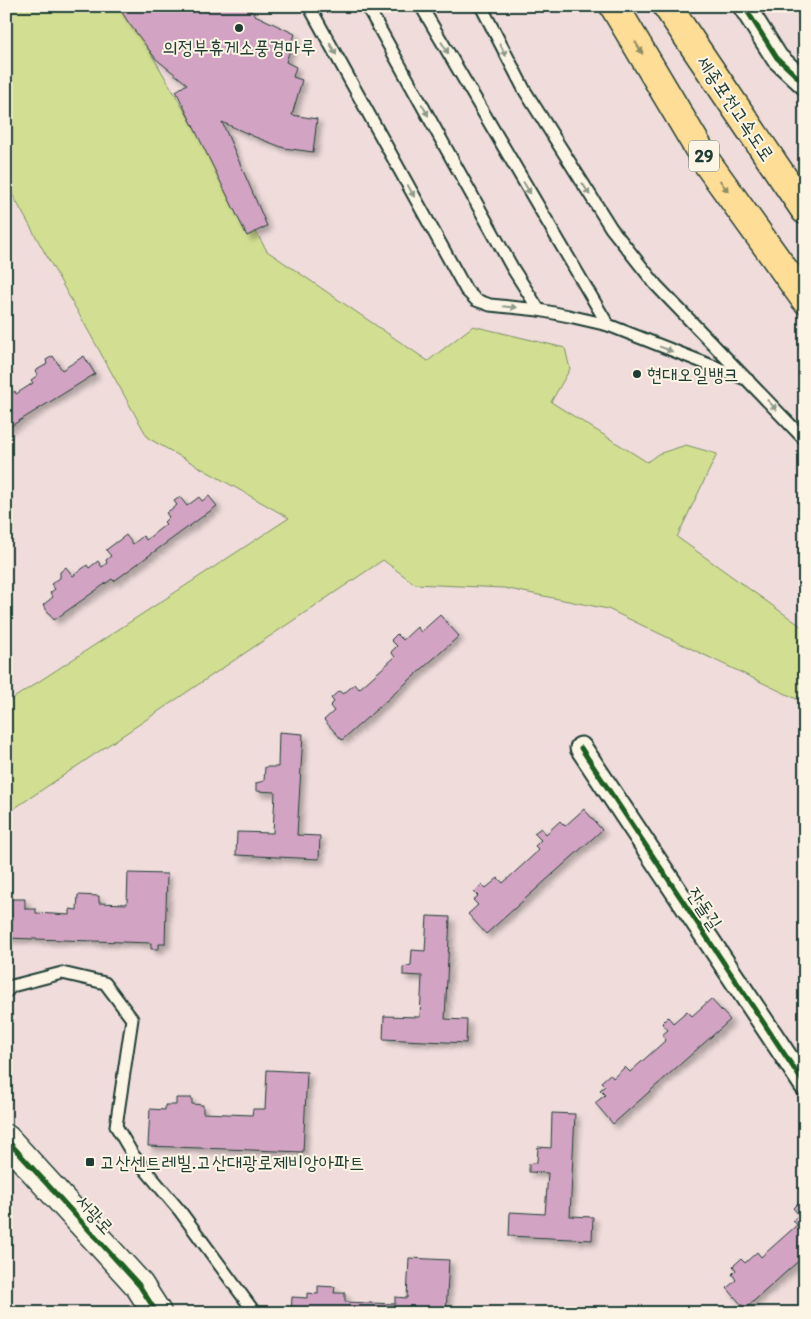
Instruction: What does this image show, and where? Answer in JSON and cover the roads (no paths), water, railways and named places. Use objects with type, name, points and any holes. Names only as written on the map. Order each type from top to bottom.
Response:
[{"type":"highway","name":"29","points":[[614,6],[708,164],[805,299]]},
{"type":"highway","name":"세종포천고속도로","points":[[667,6],[805,210]]},
{"type":"street","points":[[744,6],[777,58],[805,84]]},
{"type":"street","name":"잔돌길","points":[[581,748],[805,1086]]},
{"type":"street","name":"서광로","points":[[6,1139],[139,1285],[157,1313]]},
{"type":"lane","points":[[309,6],[466,290],[476,300],[490,305],[539,310],[570,316],[608,326],[748,380]]},
{"type":"lane","points":[[367,6],[539,310]]},
{"type":"lane","points":[[421,6],[608,326]]},
{"type":"lane","points":[[481,6],[525,91],[611,228],[656,285],[805,440]]},
{"type":"lane","points":[[6,992],[12,986],[62,973],[105,983],[132,1019],[116,1126],[132,1155],[180,1211],[255,1313]]},
{"type":"place","name":"의정부휴게소풍경마루","points":[[239,28]]},
{"type":"place","name":"현대오일뱅크","points":[[637,374]]},
{"type":"place","name":"고산센트레빌.고산대광로제비앙아파트","points":[[90,1162]]}]
